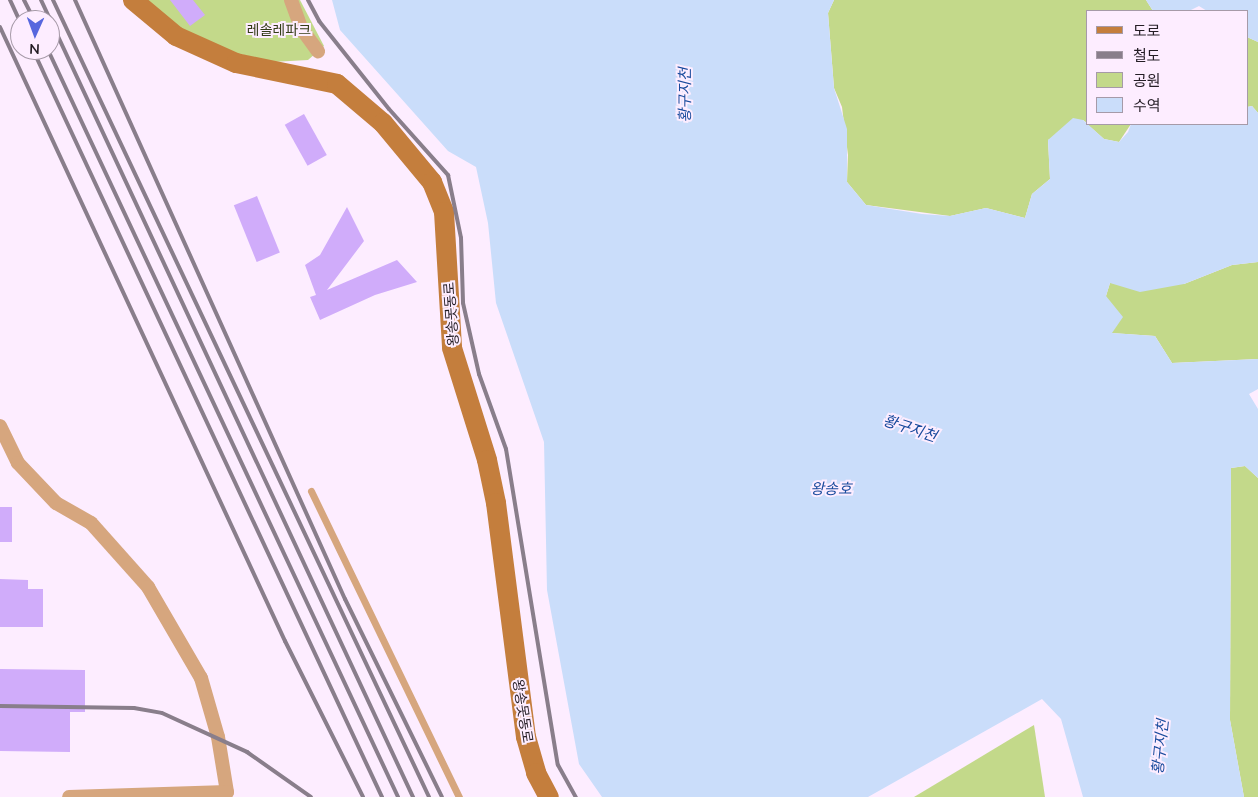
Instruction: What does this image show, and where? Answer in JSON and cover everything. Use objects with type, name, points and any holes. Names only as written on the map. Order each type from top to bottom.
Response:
[{"type":"street","name":"왕송못동로","points":[[132,0],[176,36],[236,62],[337,84],[383,124],[432,182],[444,212],[452,348],[487,460],[496,503],[526,737],[536,773],[549,797]]},
{"type":"street","points":[[291,0],[301,28],[318,51]]},
{"type":"street","points":[[0,426],[18,463],[56,503],[92,523],[148,587],[201,678],[218,737],[227,792],[69,797]]},
{"type":"lane","points":[[311,491],[459,797]]},
{"type":"green space","name":"레솔레파크","points":[[145,0],[300,0],[324,46],[308,60],[272,62],[232,52],[184,30]]},
{"type":"green space","points":[[834,0],[1146,0],[1152,10],[1086,10],[1086,122],[1083,120],[1048,140],[1050,179],[1032,194],[1025,218],[986,208],[950,216],[866,205],[847,182],[848,155],[842,107],[834,88],[828,13]]},
{"type":"green space","points":[[1248,37],[1258,42],[1258,113],[1252,106],[1248,107]]},
{"type":"green space","points":[[1088,125],[1130,125],[1119,142],[1104,139]]},
{"type":"green space","points":[[1258,262],[1258,359],[1172,363],[1155,336],[1111,333],[1106,296],[1110,283],[1184,284],[1232,265]]},
{"type":"green space","points":[[1245,466],[1258,478],[1258,797],[1244,797],[1230,720],[1231,468]]},
{"type":"green space","points":[[1034,725],[1045,797],[914,797]]},
{"type":"water","name":"왕송호","points":[[332,0],[834,0],[828,13],[834,88],[847,129],[847,182],[866,205],[922,214],[950,216],[986,208],[1025,218],[1032,194],[1050,179],[1048,140],[1073,118],[1083,120],[1086,125],[1089,125],[1104,139],[1119,142],[1128,132],[1131,125],[1248,125],[1248,107],[1252,106],[1258,113],[1258,262],[1232,265],[1184,284],[1140,292],[1110,283],[1106,296],[1123,317],[1112,333],[1155,336],[1172,363],[1258,359],[1258,389],[1249,394],[1258,409],[1258,478],[1245,466],[1231,468],[1230,720],[1244,797],[1083,797],[1061,719],[1042,699],[868,797],[602,797],[579,764],[547,590],[544,442],[496,303],[488,223],[476,167],[448,151],[340,30]]},
{"type":"water","points":[[1146,0],[1258,0],[1258,42],[1248,37],[1248,10],[1205,10],[1199,6],[1191,10],[1152,10]]},
{"type":"building","points":[[170,0],[193,0],[205,15],[190,26]]},
{"type":"building","points":[[304,114],[327,155],[308,166],[285,125]]},
{"type":"building","points":[[257,196],[280,253],[257,262],[234,205]]},
{"type":"building","points":[[347,207],[364,241],[327,290],[397,260],[417,282],[375,295],[320,320],[310,297],[316,295],[305,265],[320,255]]},
{"type":"building","points":[[0,507],[12,507],[12,542],[0,542]]},
{"type":"building","points":[[0,579],[28,580],[28,589],[43,589],[43,627],[0,627]]},
{"type":"building","points":[[0,669],[85,670],[85,712],[70,712],[70,752],[0,751]]},
{"type":"railway","points":[[10,0],[15,10]]},
{"type":"railway","points":[[24,0],[29,10]]},
{"type":"railway","points":[[41,0],[413,797]]},
{"type":"railway","points":[[53,0],[429,797]]},
{"type":"railway","points":[[75,0],[345,599],[442,797]]},
{"type":"railway","points":[[308,0],[319,21],[389,109],[448,175],[461,238],[463,303],[479,374],[506,449],[558,765],[576,797]]},
{"type":"railway","points":[[0,27],[285,641],[363,797]]},
{"type":"railway","points":[[38,60],[382,797]]},
{"type":"railway","points":[[53,60],[398,797]]},
{"type":"railway","points":[[0,706],[134,708],[162,713],[247,752],[311,797]]},
{"type":"water label","name":"황구지천","points":[[685,95]]},
{"type":"water label","name":"황구지천","points":[[910,428]]},
{"type":"water label","name":"황구지천","points":[[1160,747]]}]
